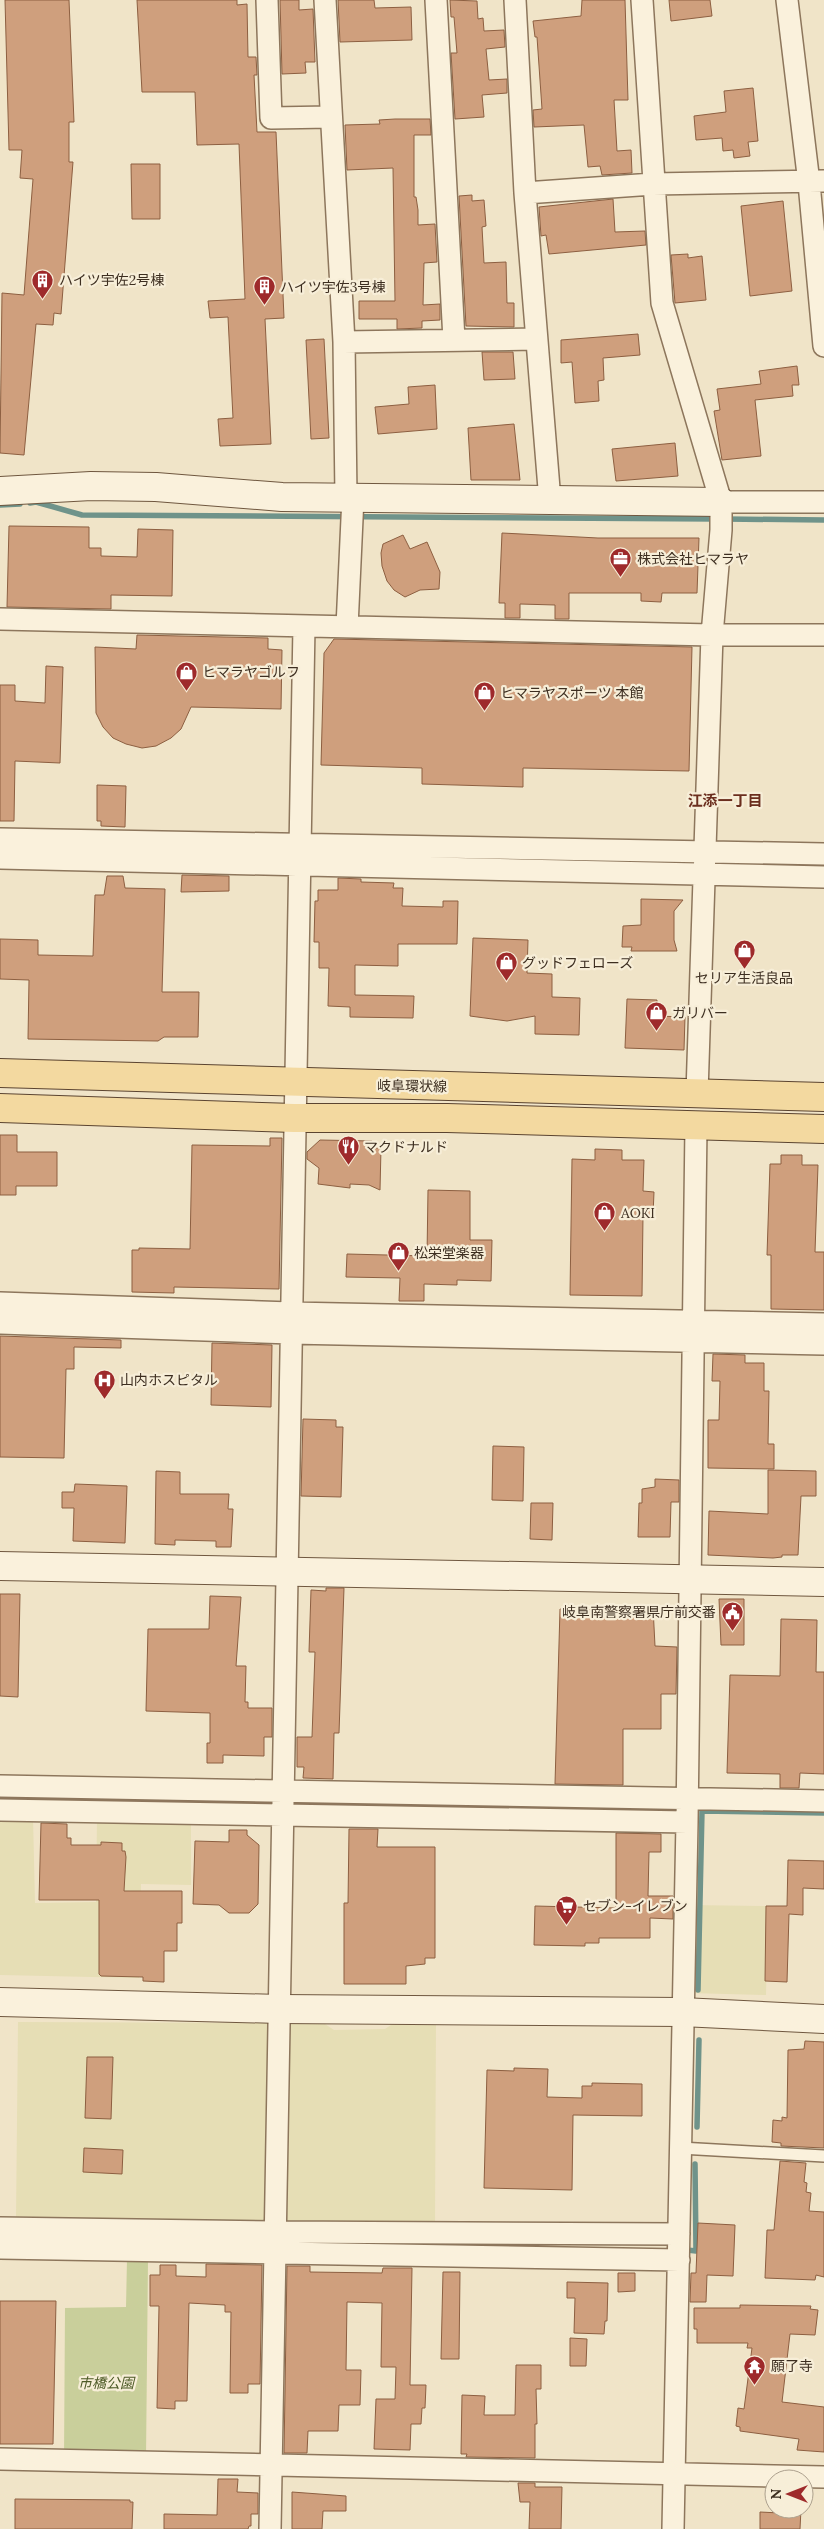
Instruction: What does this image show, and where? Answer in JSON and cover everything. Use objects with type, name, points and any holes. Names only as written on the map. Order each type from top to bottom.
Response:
[{"type":"main road","name":"岐阜環状線","points":[[0,1073],[824,1097]]},
{"type":"main road","points":[[0,1108],[294,1118],[447,1118],[824,1129]]},
{"type":"street","points":[[267,0],[271,118],[330,117]]},
{"type":"street","points":[[325,0],[351,507],[347,627]]},
{"type":"street","points":[[436,0],[454,340]]},
{"type":"street","points":[[515,0],[525,194],[550,501]]},
{"type":"street","points":[[642,0],[662,303],[721,514],[712,635],[697,1093]]},
{"type":"street","points":[[787,0],[816,182],[824,346]]},
{"type":"street","points":[[525,194],[653,184],[816,182]]},
{"type":"street","points":[[344,342],[536,339]]},
{"type":"street","points":[[0,492],[100,486],[156,487],[282,497],[351,507],[550,501],[721,514],[824,502]]},
{"type":"street","points":[[0,619],[712,635],[824,635]]},
{"type":"street","points":[[270,2529],[304,626]]},
{"type":"street","points":[[0,839],[704,874],[824,877]]},
{"type":"street","points":[[0,858],[705,852],[824,854]]},
{"type":"street","points":[[673,2529],[680,2260],[680,2148],[687,1799],[696,1126]]},
{"type":"street","points":[[0,1303],[291,1323]]},
{"type":"street","points":[[0,1324],[291,1323],[694,1332],[824,1344]]},
{"type":"street","points":[[694,1332],[824,1324]]},
{"type":"street","points":[[0,1566],[824,1582]]},
{"type":"street","points":[[0,1786],[824,1801]]},
{"type":"street","points":[[0,1810],[686,1822]]},
{"type":"street","points":[[0,2002],[280,2008],[682,2012],[824,2019]]},
{"type":"street","points":[[0,2228],[680,2260]]},
{"type":"street","points":[[0,2248],[679,2234]]},
{"type":"street","points":[[0,2459],[824,2477]]},
{"type":"lane","points":[[680,2148],[824,2156]]},
{"type":"shaded area","points":[[0,1816],[33,1817],[35,1903],[96,1902],[97,1818],[191,1820],[191,1885],[141,1884],[139,1978],[0,1975]]},
{"type":"shaded area","points":[[688,1905],[768,1906],[766,1995],[689,1993]]},
{"type":"shaded area","points":[[18,2022],[271,2023],[266,2225],[16,2219]]},
{"type":"shaded area","points":[[322,2022],[334,2030],[385,2029],[394,2023],[436,2024],[435,2227],[280,2226],[285,2023]]},
{"type":"green space","name":"市橋公園","points":[[127,2259],[148,2260],[146,2458],[64,2459],[65,2308],[126,2307]]},
{"type":"building","points":[[5,0],[69,0],[74,122],[69,122],[69,162],[73,162],[61,314],[54,313],[53,325],[36,324],[24,455],[0,453],[2,293],[24,295],[33,179],[20,178],[22,150],[9,150]]},
{"type":"building","points":[[137,0],[237,0],[237,5],[247,4],[248,57],[256,57],[257,75],[254,75],[257,132],[276,132],[284,318],[265,319],[271,444],[220,446],[218,419],[233,418],[228,317],[210,318],[208,301],[245,299],[239,144],[197,145],[195,92],[142,92]]},
{"type":"building","points":[[280,0],[299,0],[299,10],[313,9],[315,62],[305,62],[306,73],[282,74]]},
{"type":"building","points":[[338,0],[374,0],[375,8],[411,7],[412,40],[340,42]]},
{"type":"building","points":[[450,0],[477,1],[478,19],[483,18],[484,31],[504,30],[505,47],[486,49],[489,80],[507,79],[507,93],[482,95],[484,117],[455,119],[451,53],[457,53],[454,17],[451,17]]},
{"type":"building","points":[[582,0],[625,0],[628,100],[614,100],[617,151],[631,150],[632,173],[602,175],[600,166],[588,167],[584,125],[534,127],[533,110],[542,109],[537,37],[535,37],[533,21],[581,16]]},
{"type":"building","points":[[669,0],[710,0],[712,16],[671,21]]},
{"type":"building","points":[[753,88],[758,141],[748,142],[750,156],[734,158],[733,150],[723,151],[722,138],[696,140],[694,116],[726,112],[724,91]]},
{"type":"building","points":[[430,119],[431,135],[414,135],[414,197],[416,197],[418,210],[418,225],[435,224],[437,262],[424,263],[423,305],[440,304],[440,320],[422,321],[422,328],[397,329],[397,319],[359,319],[359,301],[395,301],[393,168],[347,170],[345,125],[380,124],[379,120]]},
{"type":"building","points":[[131,164],[160,164],[160,219],[132,219]]},
{"type":"building","points":[[472,195],[472,201],[484,200],[486,226],[482,227],[484,263],[506,262],[507,303],[514,303],[514,327],[466,326],[459,196]]},
{"type":"building","points":[[613,199],[615,232],[645,231],[646,245],[549,254],[546,235],[541,236],[539,207]]},
{"type":"building","points":[[783,201],[792,291],[750,296],[741,206]]},
{"type":"building","points":[[688,254],[688,258],[702,256],[706,300],[675,303],[671,255]]},
{"type":"building","points":[[638,334],[640,355],[603,358],[604,380],[598,381],[599,401],[575,403],[572,362],[561,363],[561,340]]},
{"type":"building","points":[[324,339],[329,438],[311,439],[306,340]]},
{"type":"building","points":[[482,352],[513,352],[515,379],[484,380]]},
{"type":"building","points":[[797,366],[799,385],[792,385],[793,396],[755,400],[761,456],[722,460],[714,411],[720,410],[717,389],[761,384],[759,371]]},
{"type":"building","points":[[435,385],[437,429],[378,434],[375,407],[409,404],[408,387]]},
{"type":"building","points":[[514,424],[520,480],[471,480],[468,428]]},
{"type":"building","points":[[675,443],[678,476],[616,481],[612,449]]},
{"type":"building","points":[[9,526],[89,527],[89,548],[101,548],[101,556],[137,557],[138,529],[173,530],[172,596],[111,595],[111,609],[7,607]]},
{"type":"building","name":"株式会社ヒマラヤ","points":[[502,533],[598,538],[699,538],[697,593],[662,593],[661,602],[641,601],[641,593],[569,593],[569,619],[555,619],[555,605],[520,604],[520,618],[505,618],[505,603],[499,603]]},
{"type":"building","points":[[403,535],[410,549],[427,542],[440,572],[439,589],[420,590],[405,597],[394,590],[387,581],[382,566],[381,553],[383,544]]},
{"type":"building","points":[[137,635],[268,638],[268,649],[282,650],[281,709],[191,707],[181,729],[171,738],[156,746],[142,748],[113,738],[103,727],[96,713],[95,647],[136,649]]},
{"type":"building","points":[[334,639],[692,647],[689,771],[523,768],[523,787],[422,784],[422,768],[321,765],[324,653]]},
{"type":"building","points":[[46,666],[63,667],[60,763],[15,761],[14,821],[0,821],[0,685],[15,685],[15,701],[45,703]]},
{"type":"building","points":[[97,785],[126,786],[125,827],[101,826],[101,821],[97,821]]},
{"type":"building","points":[[182,875],[229,876],[229,891],[181,892]]},
{"type":"building","points":[[107,876],[123,876],[125,888],[165,889],[162,992],[199,992],[198,1037],[164,1037],[158,1041],[28,1039],[29,980],[0,979],[0,939],[38,940],[38,955],[93,956],[95,895],[104,895]]},
{"type":"building","points":[[338,878],[361,879],[361,882],[394,883],[393,888],[403,888],[402,906],[443,907],[443,901],[458,901],[457,944],[398,944],[398,966],[355,965],[355,995],[414,996],[413,1018],[350,1017],[350,1007],[328,1006],[329,968],[319,968],[319,942],[314,942],[315,901],[318,901],[318,890],[338,890]]},
{"type":"building","points":[[641,899],[683,900],[674,911],[674,940],[677,951],[631,951],[632,947],[622,947],[623,926],[641,925]]},
{"type":"building","points":[[473,938],[528,940],[527,973],[552,974],[552,997],[580,998],[579,1035],[535,1034],[535,1016],[507,1021],[470,1016]]},
{"type":"building","points":[[627,999],[657,1000],[656,1016],[685,1017],[684,1050],[625,1048]]},
{"type":"building","points":[[0,1135],[17,1135],[17,1152],[57,1152],[57,1186],[16,1186],[16,1195],[0,1195]]},
{"type":"building","points":[[270,1138],[282,1138],[279,1289],[174,1287],[174,1293],[132,1292],[132,1250],[139,1250],[139,1248],[190,1249],[192,1145],[270,1146]]},
{"type":"building","points":[[320,1140],[372,1141],[371,1148],[381,1148],[380,1190],[369,1185],[350,1184],[350,1188],[318,1184],[319,1168],[307,1159],[307,1152]]},
{"type":"building","points":[[595,1149],[622,1150],[622,1160],[644,1160],[643,1191],[654,1192],[653,1215],[643,1215],[642,1296],[570,1295],[572,1159],[595,1160]]},
{"type":"building","points":[[781,1155],[802,1155],[802,1165],[818,1165],[815,1252],[824,1252],[824,1310],[771,1309],[771,1255],[767,1255],[770,1164],[781,1164]]},
{"type":"building","points":[[428,1190],[470,1191],[470,1240],[492,1240],[491,1281],[457,1280],[457,1285],[424,1284],[424,1301],[399,1301],[400,1278],[346,1277],[347,1254],[427,1256]]},
{"type":"building","points":[[0,1336],[121,1340],[121,1348],[74,1347],[74,1369],[66,1369],[64,1458],[0,1457]]},
{"type":"building","points":[[212,1343],[272,1345],[271,1407],[211,1405]]},
{"type":"building","points":[[713,1354],[745,1355],[745,1363],[764,1363],[764,1391],[769,1391],[768,1444],[774,1444],[774,1469],[708,1468],[708,1420],[719,1420],[720,1381],[712,1381]]},
{"type":"building","points":[[303,1419],[336,1420],[336,1427],[343,1427],[341,1497],[301,1496]]},
{"type":"building","points":[[493,1446],[524,1447],[523,1501],[492,1500]]},
{"type":"building","points":[[768,1470],[816,1471],[816,1496],[801,1496],[798,1555],[782,1555],[782,1557],[773,1558],[708,1555],[709,1511],[768,1514]]},
{"type":"building","points":[[156,1471],[180,1472],[180,1494],[229,1494],[228,1509],[233,1509],[231,1547],[216,1547],[216,1541],[175,1540],[175,1545],[155,1544]]},
{"type":"building","points":[[655,1479],[679,1480],[679,1502],[671,1502],[670,1537],[638,1537],[639,1503],[642,1503],[642,1489],[655,1487]]},
{"type":"building","points":[[75,1484],[127,1486],[125,1543],[73,1541],[74,1508],[62,1508],[62,1492],[74,1492]]},
{"type":"building","points":[[531,1503],[553,1503],[552,1540],[530,1539]]},
{"type":"building","points":[[326,1588],[344,1588],[339,1733],[334,1733],[333,1779],[303,1778],[304,1767],[297,1767],[297,1737],[312,1737],[315,1652],[309,1652],[311,1590],[326,1591]]},
{"type":"building","points":[[0,1594],[20,1594],[18,1697],[0,1696]]},
{"type":"building","points":[[210,1596],[241,1597],[236,1666],[246,1666],[245,1702],[248,1702],[248,1708],[272,1708],[272,1737],[264,1737],[264,1756],[223,1755],[223,1763],[207,1763],[207,1743],[210,1743],[210,1713],[146,1711],[148,1629],[209,1629]]},
{"type":"building","name":"岐阜南警察署県庁前交番","points":[[719,1599],[744,1599],[744,1645],[721,1645]]},
{"type":"building","points":[[608,1607],[653,1607],[655,1646],[677,1647],[676,1694],[661,1694],[661,1729],[623,1729],[623,1785],[555,1784],[560,1609],[608,1610]]},
{"type":"building","points":[[781,1619],[817,1620],[816,1672],[824,1672],[824,1774],[800,1773],[799,1788],[780,1788],[780,1774],[727,1773],[730,1675],[780,1676]]},
{"type":"building","points":[[41,1823],[67,1824],[67,1838],[71,1838],[71,1845],[101,1845],[101,1842],[122,1843],[122,1851],[125,1851],[126,1857],[124,1891],[182,1891],[182,1923],[177,1923],[177,1951],[164,1951],[164,1982],[143,1981],[143,1977],[101,1976],[99,1974],[99,1900],[39,1900]]},
{"type":"building","points":[[349,1829],[378,1829],[377,1847],[435,1847],[435,1958],[425,1958],[425,1964],[406,1966],[406,1984],[344,1984],[344,1903],[348,1903]]},
{"type":"building","points":[[229,1830],[247,1830],[247,1835],[259,1845],[258,1904],[249,1913],[229,1913],[219,1905],[193,1904],[195,1841],[229,1842]]},
{"type":"building","points":[[616,1833],[661,1834],[661,1852],[649,1852],[648,1896],[673,1896],[673,1919],[650,1918],[650,1938],[599,1938],[599,1943],[585,1943],[585,1946],[534,1945],[535,1906],[616,1908]]},
{"type":"building","points":[[788,1860],[824,1861],[824,1889],[803,1888],[803,1915],[789,1914],[787,1982],[765,1981],[766,1906],[787,1906]]},
{"type":"building","points":[[805,2041],[824,2042],[824,2148],[781,2146],[781,2143],[772,2142],[773,2120],[782,2121],[782,2117],[787,2118],[788,2050],[804,2049]]},
{"type":"building","points":[[87,2057],[113,2057],[111,2119],[85,2118]]},
{"type":"building","points":[[514,2068],[548,2069],[547,2097],[582,2098],[582,2086],[592,2086],[592,2083],[642,2084],[642,2116],[573,2115],[572,2190],[484,2188],[487,2070],[514,2071]]},
{"type":"building","points":[[84,2148],[123,2150],[122,2174],[83,2172]]},
{"type":"building","points":[[780,2161],[806,2163],[804,2182],[807,2183],[806,2192],[811,2193],[809,2211],[824,2212],[824,2277],[816,2275],[815,2280],[765,2278],[767,2230],[774,2230]]},
{"type":"building","points":[[698,2223],[735,2225],[733,2276],[707,2275],[706,2302],[690,2302],[691,2273],[696,2273]]},
{"type":"building","points":[[206,2264],[262,2265],[260,2384],[248,2384],[248,2393],[230,2393],[231,2312],[225,2312],[225,2305],[189,2303],[187,2401],[175,2401],[175,2409],[157,2408],[159,2306],[150,2306],[150,2275],[160,2275],[160,2265],[176,2265],[176,2276],[206,2277]]},
{"type":"building","points":[[287,2266],[310,2266],[310,2272],[382,2273],[383,2268],[412,2268],[410,2385],[426,2385],[425,2408],[422,2408],[421,2424],[411,2424],[410,2450],[374,2449],[376,2399],[395,2399],[396,2367],[381,2367],[382,2303],[347,2302],[346,2370],[361,2370],[360,2405],[339,2405],[338,2431],[308,2431],[307,2453],[284,2453]]},
{"type":"building","points":[[443,2272],[460,2272],[459,2359],[441,2359]]},
{"type":"building","points":[[618,2273],[635,2273],[635,2291],[618,2292]]},
{"type":"building","points":[[567,2282],[608,2283],[607,2321],[605,2321],[604,2334],[574,2333],[575,2298],[567,2298]]},
{"type":"building","points":[[0,2301],[56,2301],[53,2444],[0,2444]]},
{"type":"building","points":[[740,2305],[811,2306],[810,2309],[818,2310],[815,2335],[790,2334],[782,2402],[824,2407],[824,2452],[797,2450],[799,2439],[740,2431],[740,2427],[736,2426],[738,2408],[744,2409],[752,2348],[747,2348],[748,2343],[697,2343],[697,2329],[694,2329],[694,2308],[740,2308]]},
{"type":"building","points":[[570,2338],[587,2339],[586,2366],[570,2366]]},
{"type":"building","points":[[516,2365],[541,2365],[541,2389],[536,2389],[537,2424],[535,2424],[535,2458],[466,2457],[467,2454],[461,2454],[462,2395],[485,2396],[484,2415],[515,2415]]},
{"type":"building","points":[[218,2479],[238,2479],[237,2492],[258,2493],[258,2514],[251,2514],[251,2526],[248,2529],[164,2529],[164,2514],[217,2515]]},
{"type":"building","points":[[518,2483],[535,2483],[535,2487],[562,2487],[561,2529],[529,2529],[530,2502],[520,2502]]},
{"type":"building","points":[[292,2492],[346,2496],[346,2511],[323,2511],[322,2529],[292,2529]]},
{"type":"building","points":[[15,2499],[130,2500],[130,2502],[133,2502],[132,2529],[15,2529]]},
{"type":"building","points":[[760,2512],[764,2512],[764,2519],[800,2519],[800,2529],[760,2529]]},
{"type":"waterway","points":[[30,503],[36,502],[82,515],[716,519]]},
{"type":"waterway","points":[[0,505],[20,504]]},
{"type":"waterway","points":[[725,519],[824,520]]},
{"type":"waterway","points":[[408,1804],[669,1810]]},
{"type":"waterway","points":[[698,1990],[702,1811],[824,1813]]},
{"type":"waterway","points":[[697,2127],[699,2040]]},
{"type":"waterway","points":[[687,2250],[696,2251],[695,2164]]},
{"type":"place","name":"ハイツ宇佐2号棟","points":[[43,299]]},
{"type":"place","name":"ハイツ宇佐3号棟","points":[[264,306]]},
{"type":"place","name":"株式会社ヒマラヤ","points":[[621,578]]},
{"type":"place","name":"ヒマラヤゴルフ","points":[[186,691]]},
{"type":"place","name":"ヒマラヤスポーツ 本館","points":[[484,712]]},
{"type":"place","name":"セリア生活良品","points":[[744,969]]},
{"type":"place","name":"グッドフェローズ","points":[[506,982]]},
{"type":"place","name":"ガリバー","points":[[656,1032]]},
{"type":"place","name":"マクドナルド","points":[[348,1166]]},
{"type":"place","name":"AOKI","points":[[605,1232]]},
{"type":"place","name":"松栄堂楽器","points":[[398,1272]]},
{"type":"place","name":"山内ホスピタル","points":[[104,1399]]},
{"type":"place","name":"岐阜南警察署県庁前交番","points":[[732,1631]]},
{"type":"place","name":"セブン-イレブン","points":[[567,1925]]},
{"type":"place","name":"願了寺","points":[[755,2385]]},
{"type":"district","name":"江添一丁目","points":[[725,800]]}]
